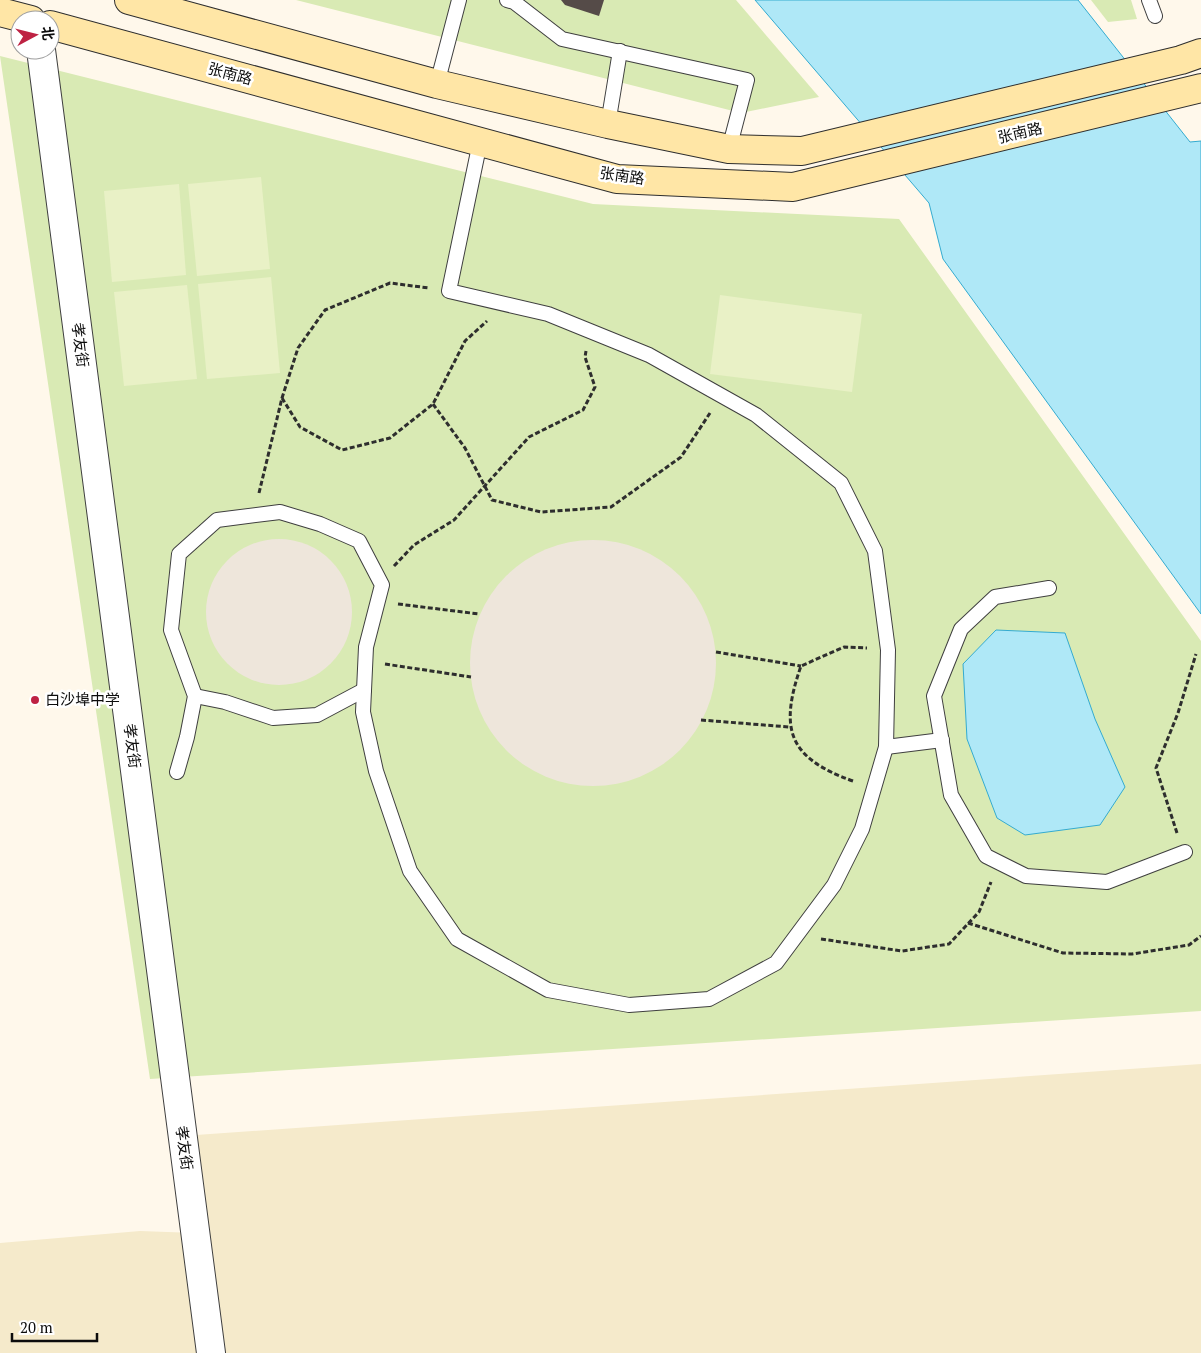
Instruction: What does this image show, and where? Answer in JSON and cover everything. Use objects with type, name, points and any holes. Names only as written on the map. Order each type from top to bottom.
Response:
[{"type":"main road","points":[[129,0],[437,84],[608,124],[730,149],[802,151],[1191,56]]},
{"type":"main road","name":"张南路","points":[[60,28],[617,179],[794,187],[1195,90]]},
{"type":"street","name":"孝友街","points":[[42,60],[211,1353]]},
{"type":"lane","points":[[437,84],[459,0]]},
{"type":"lane","points":[[507,0],[514,2],[562,39],[747,80],[730,149]]},
{"type":"lane","points":[[1149,0],[1155,16]]},
{"type":"lane","points":[[608,124],[620,51]]},
{"type":"lane","points":[[177,772],[196,696],[171,630],[179,554],[216,520],[280,512],[320,524],[359,541],[382,584],[366,647],[363,712],[376,771],[410,871],[457,939],[539,986],[548,990],[629,1005],[709,999],[776,963],[834,885],[862,829],[886,747],[888,650],[875,551],[841,483],[756,415],[648,355],[548,314],[449,291],[480,142]]},
{"type":"lane","points":[[1049,588],[995,597],[961,629],[934,696],[951,795],[986,856],[1026,876],[1106,882],[1185,852]]},
{"type":"lane","points":[[196,696],[225,702],[273,718],[317,715],[364,690]]},
{"type":"lane","points":[[886,747],[942,740]]},
{"type":"path","points":[[254,515],[282,398],[298,348],[325,310],[390,283],[449,291]]},
{"type":"path","points":[[282,398],[300,427],[342,450],[390,438],[433,404],[465,341],[506,304]]},
{"type":"path","points":[[382,584],[394,566],[414,545],[454,520],[528,437],[583,410],[595,386],[585,357],[589,331]]},
{"type":"path","points":[[433,404],[465,448],[492,500],[541,512],[611,507],[681,457],[722,396]]},
{"type":"path","points":[[377,601],[479,614]]},
{"type":"path","points":[[716,652],[801,666],[844,647],[888,650]]},
{"type":"path","points":[[1185,852],[1172,822],[1156,768],[1178,713],[1196,654]]},
{"type":"path","points":[[365,661],[471,677]]},
{"type":"path","points":[[801,666],[791,694],[789,727],[804,756],[842,777],[874,788]]},
{"type":"path","points":[[701,720],[789,727]]},
{"type":"path","points":[[796,936],[902,951],[949,944],[979,912],[998,862]]},
{"type":"path","points":[[968,923],[1063,953],[1132,954],[1189,945],[1201,936]]},
{"type":"shaded area","points":[[279,539],[307,544],[331,560],[347,584],[352,612],[347,640],[331,664],[307,680],[279,685],[251,680],[227,664],[211,640],[206,612],[211,584],[227,560],[251,544]]},
{"type":"shaded area","points":[[593,540],[617,543],[640,550],[661,561],[680,576],[695,595],[706,616],[713,639],[716,663],[713,687],[706,710],[695,731],[680,750],[661,765],[640,776],[617,783],[593,786],[569,783],[546,776],[525,765],[506,750],[491,731],[480,710],[473,687],[470,663],[473,639],[480,616],[491,595],[506,576],[525,561],[546,550],[569,543]]},
{"type":"shaded area","points":[[1201,1064],[1201,1353],[0,1353],[0,1243],[140,1231],[195,1233],[182,1136]]},
{"type":"green space","points":[[296,0],[736,0],[819,97],[741,113]]},
{"type":"green space","points":[[1091,0],[1131,0],[1137,19],[1108,22]]},
{"type":"green space","points":[[0,56],[593,204],[899,219],[1201,641],[1201,1011],[150,1079]]},
{"type":"green space","points":[[261,177],[270,269],[197,276],[188,184]]},
{"type":"green space","points":[[179,184],[186,275],[112,282],[104,191]]},
{"type":"green space","points":[[271,277],[280,373],[207,379],[198,284]]},
{"type":"green space","points":[[187,285],[197,379],[124,386],[114,292]]},
{"type":"green space","points":[[720,295],[862,314],[852,392],[710,374]]},
{"type":"water","points":[[755,0],[1078,0],[1190,142],[1201,141],[1201,614],[943,259],[929,203]]},
{"type":"water","points":[[996,630],[1065,633],[1095,719],[1125,787],[1100,825],[1025,835],[997,818],[967,739],[963,664]]},
{"type":"building","points":[[561,0],[604,0],[599,16],[565,5]]},
{"type":"place","name":"白沙埠中学","points":[[35,700]]}]
